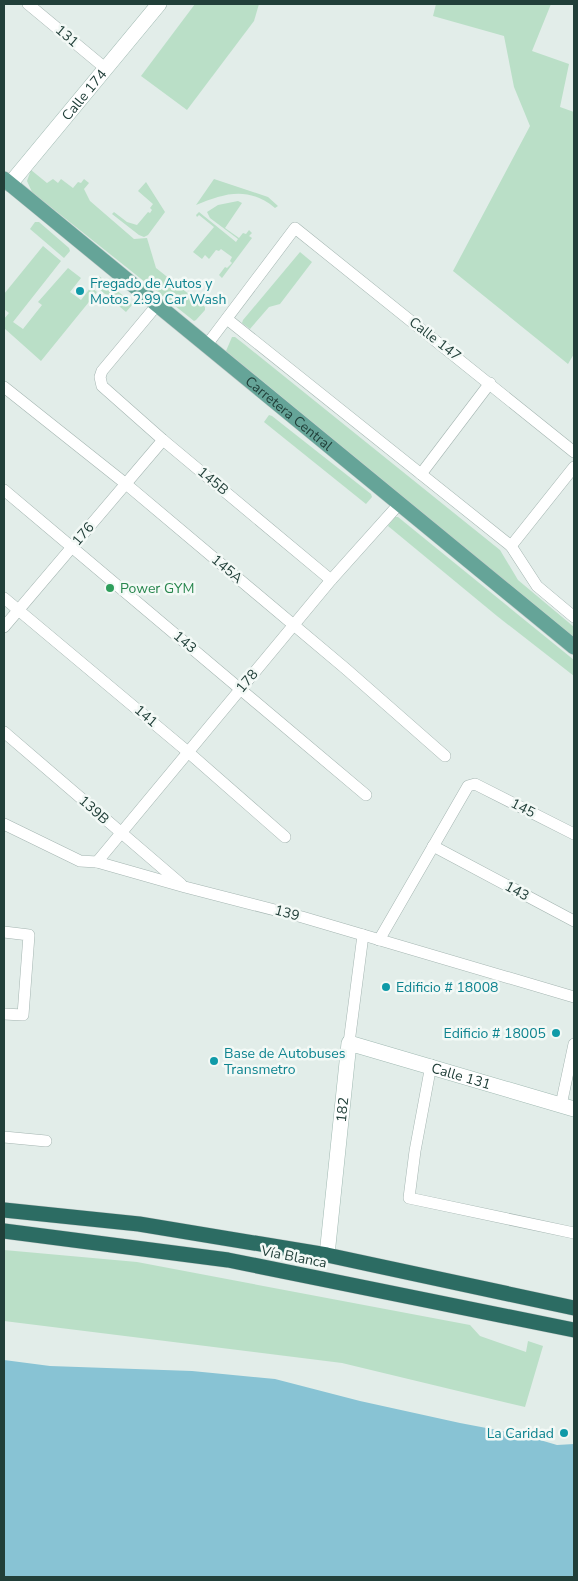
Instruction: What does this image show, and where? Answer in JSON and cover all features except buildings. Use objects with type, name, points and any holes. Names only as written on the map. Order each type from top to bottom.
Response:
[{"type":"highway","name":"Vía Blanca","points":[[4,1210],[140,1224],[327,1255],[574,1308]]},
{"type":"highway","name":"Vía Blanca","points":[[4,1231],[228,1260],[574,1330]]},
{"type":"main road","name":"Carretera Central","points":[[7,182],[574,647]]},
{"type":"street","name":"131","points":[[28,4],[106,68]]},
{"type":"street","name":"Calle 174","points":[[7,182],[159,4]]},
{"type":"street","name":"Calle 147","points":[[227,319],[295,228],[490,382],[574,452]]},
{"type":"street","name":"145B","points":[[157,306],[102,372],[100,377],[102,386],[163,440],[331,580]]},
{"type":"street","points":[[206,346],[227,319],[511,546],[537,586],[574,618]]},
{"type":"street","points":[[421,474],[490,382]]},
{"type":"street","name":"145A","points":[[4,387],[126,484],[346,668],[446,756]]},
{"type":"street","name":"176","points":[[4,628],[163,440]]},
{"type":"street","points":[[511,546],[574,467]]},
{"type":"street","name":"143","points":[[4,490],[366,795]]},
{"type":"street","name":"178","points":[[97,862],[331,580],[400,503]]},
{"type":"street","name":"141","points":[[4,598],[188,752],[285,837]]},
{"type":"street","name":"139B","points":[[4,732],[185,887]]},
{"type":"street","name":"145","points":[[433,846],[468,786],[471,784],[475,784],[574,834]]},
{"type":"street","name":"139","points":[[4,824],[80,861],[97,862],[302,917],[574,997]]},
{"type":"street","points":[[379,940],[433,846]]},
{"type":"street","name":"143","points":[[433,846],[574,922]]},
{"type":"street","points":[[4,932],[29,935],[23,1015],[4,1014]]},
{"type":"street","name":"182","points":[[327,1255],[349,1042],[363,935]]},
{"type":"street","name":"Calle 131","points":[[349,1042],[568,1107]]},
{"type":"street","points":[[568,1107],[574,1044]]},
{"type":"street","points":[[430,1065],[409,1198],[574,1233]]},
{"type":"street","points":[[4,1137],[46,1142]]},
{"type":"green space","points":[[195,4],[259,4],[254,21],[187,110],[141,76]]},
{"type":"green space","points":[[436,4],[551,4],[532,51],[569,64],[560,107],[574,112],[574,354],[568,364],[453,271],[530,126],[514,87],[504,36],[433,16]]},
{"type":"green space","points":[[31,170],[47,183],[53,179],[58,183],[61,179],[73,188],[84,179],[89,183],[84,189],[90,201],[134,239],[147,238],[156,268],[205,307],[205,310],[194,321],[32,192],[27,181]]},
{"type":"green space","points":[[214,179],[268,197],[278,206],[275,208],[265,201],[246,194],[217,197],[196,205]]},
{"type":"green space","points":[[146,182],[165,212],[148,235],[144,237],[112,214],[114,212],[127,222],[137,225],[148,212],[150,213],[152,210],[150,208],[153,204],[138,191]]},
{"type":"green space","points":[[238,201],[242,203],[225,228],[239,238],[249,230],[252,233],[249,236],[252,238],[222,278],[219,275],[225,267],[227,268],[232,263],[230,261],[232,257],[221,249],[219,251],[216,250],[209,259],[205,255],[202,259],[193,252],[214,227],[199,215],[197,217],[196,215],[199,212],[236,242],[238,239],[210,218],[207,212],[218,205]]},
{"type":"green space","points":[[35,222],[39,222],[69,248],[70,251],[64,258],[30,229]]},
{"type":"green space","points":[[43,246],[61,261],[13,322],[23,329],[42,305],[38,302],[68,268],[81,278],[70,292],[81,300],[91,287],[97,292],[41,361],[4,328],[4,319],[9,313],[4,309],[4,294]]},
{"type":"green space","points":[[300,252],[312,262],[280,304],[269,307],[250,329],[242,323],[243,320]]},
{"type":"green space","points":[[96,276],[99,276],[131,302],[132,305],[126,312],[91,282]]},
{"type":"green space","points":[[232,337],[235,337],[244,344],[500,550],[518,580],[574,627],[574,637],[226,351]]},
{"type":"green space","points":[[269,415],[371,494],[372,497],[366,504],[264,422]]},
{"type":"green space","points":[[395,517],[398,517],[574,660],[574,676],[497,616],[388,526]]},
{"type":"green space","points":[[4,1250],[137,1262],[470,1325],[480,1336],[526,1352],[528,1341],[543,1346],[525,1407],[342,1363],[4,1321]]},
{"type":"water","points":[[4,1360],[50,1366],[192,1371],[275,1379],[360,1401],[523,1435],[557,1445],[574,1444],[574,1577],[4,1577]]},
{"type":"place","name":"Fregado de Autos y Motos 2.99 Car Wash","points":[[80,291]]},
{"type":"place","name":"Power GYM","points":[[110,588]]},
{"type":"place","name":"Edificio # 18008","points":[[386,987]]},
{"type":"place","name":"Edificio # 18005","points":[[556,1033]]},
{"type":"place","name":"Base de Autobuses Transmetro","points":[[214,1061]]},
{"type":"place","name":"La Caridad","points":[[564,1433]]}]
